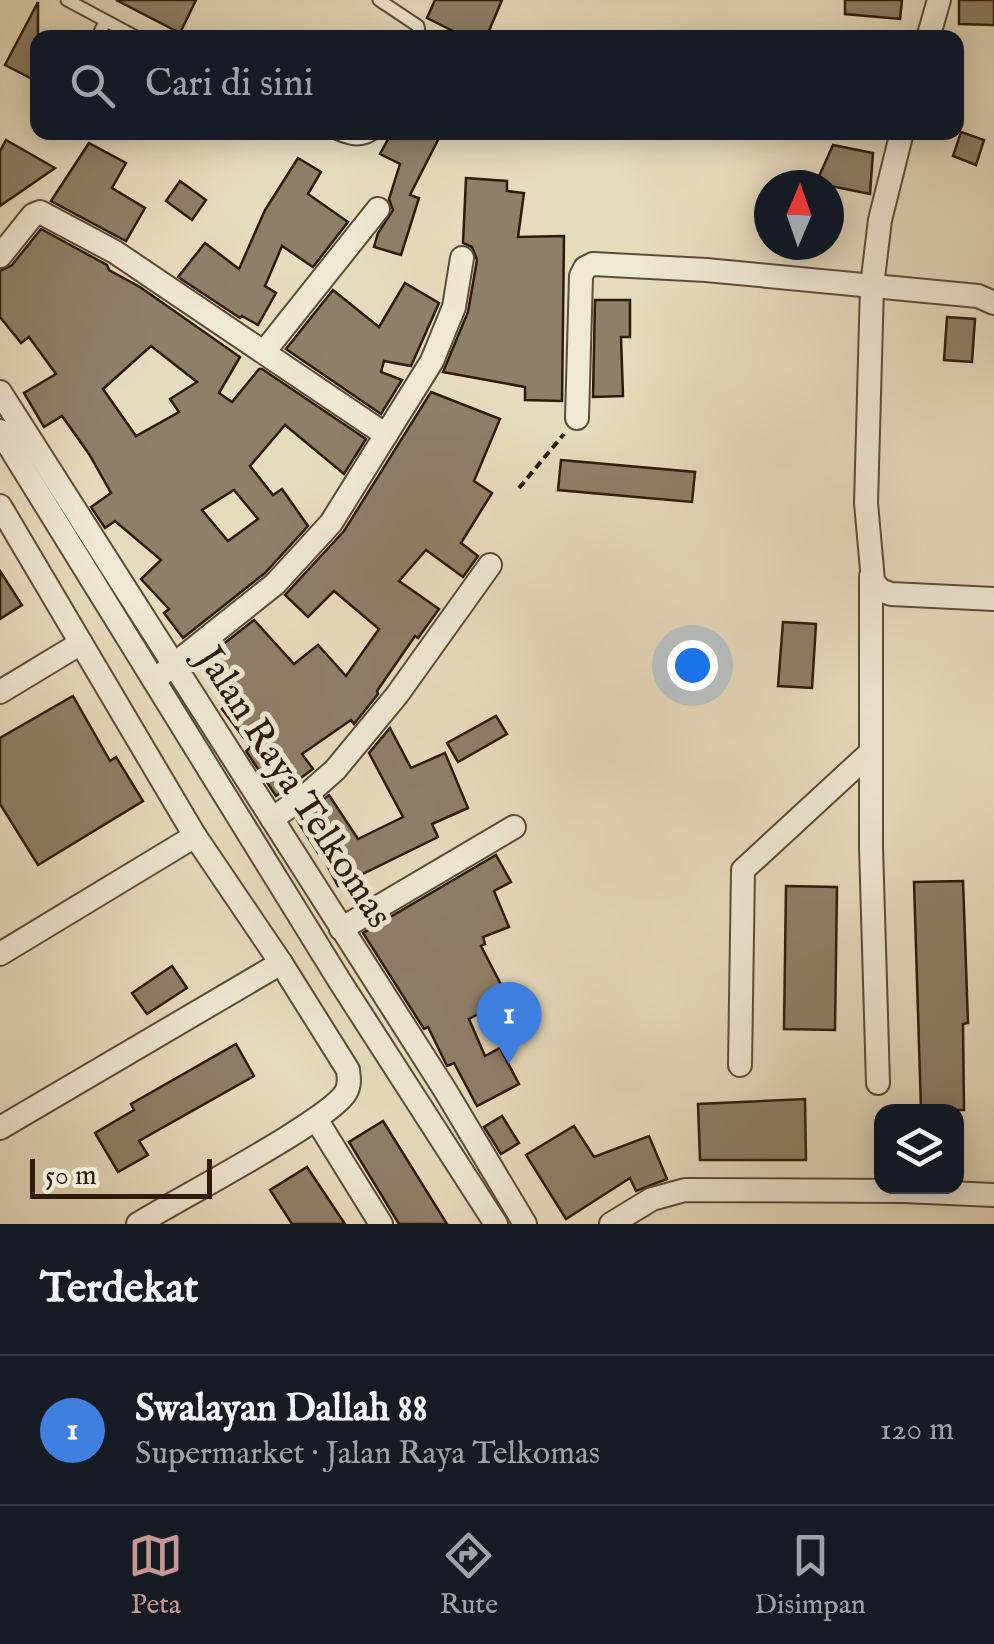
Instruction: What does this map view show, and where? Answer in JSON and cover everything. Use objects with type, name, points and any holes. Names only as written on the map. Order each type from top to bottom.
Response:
[{"type":"street","points":[[930,30],[939,0]]},
{"type":"street","points":[[878,1082],[871,567],[866,503],[872,286],[880,220],[900,140]]},
{"type":"street","points":[[264,352],[378,209]]},
{"type":"street","points":[[0,256],[33,215],[40,212],[54,217],[115,252],[386,434]]},
{"type":"street","points":[[165,673],[263,594],[315,542],[345,502],[416,391],[443,337],[454,307],[462,258]]},
{"type":"street","points":[[577,418],[581,276],[592,264],[706,270],[978,296],[994,303]]},
{"type":"street","name":"Jalan Raya Telkomas","points":[[0,392],[339,980],[493,1196],[525,1224]]},
{"type":"street","name":"Jalan Raya Telkomas","points":[[0,431],[165,673],[272,819],[444,1090],[493,1196],[496,1224]]},
{"type":"street","points":[[0,506],[194,836],[348,1070],[344,1096],[316,1119],[141,1223]]},
{"type":"street","points":[[272,819],[334,770],[397,695],[490,565]]},
{"type":"street","points":[[871,567],[880,590],[890,594],[994,598]]},
{"type":"street","points":[[0,692],[81,643]]},
{"type":"street","points":[[740,1065],[743,870],[872,752]]},
{"type":"street","points":[[342,928],[514,827]]},
{"type":"street","points":[[0,954],[194,836]]},
{"type":"street","points":[[0,1128],[281,963]]},
{"type":"street","points":[[316,1119],[381,1224]]},
{"type":"street","points":[[611,1224],[652,1199],[686,1190],[903,1190],[994,1195]]},
{"type":"lane","points":[[67,0],[122,30]]},
{"type":"lane","points":[[379,0],[419,30]]},
{"type":"lane","points":[[101,30],[105,22]]},
{"type":"path","points":[[519,488],[551,450]]},
{"type":"building","points":[[116,0],[196,0],[181,30],[174,30]]},
{"type":"building","points":[[435,0],[502,0],[489,30],[451,30],[427,18]]},
{"type":"building","points":[[845,0],[902,0],[900,19],[845,14]]},
{"type":"building","points":[[959,0],[994,0],[994,25],[959,24]]},
{"type":"building","points":[[38,2],[38,30],[30,30],[30,78],[5,65]]},
{"type":"building","points":[[964,133],[984,140],[976,165],[953,156],[958,140],[964,140]]},
{"type":"building","points":[[6,140],[55,168],[0,206],[0,151]]},
{"type":"building","points":[[388,140],[438,140],[410,195],[419,198],[401,255],[374,247],[393,210],[389,199],[400,164],[380,154]]},
{"type":"building","points":[[89,143],[126,163],[112,188],[145,208],[126,241],[51,201]]},
{"type":"building","points":[[833,145],[873,153],[870,194],[844,189],[844,170],[822,170]]},
{"type":"building","points":[[298,158],[321,172],[308,194],[348,222],[313,267],[282,246],[265,286],[276,293],[258,325],[240,318],[178,277],[205,243],[239,269],[265,210]]},
{"type":"building","points":[[466,178],[507,181],[507,191],[524,193],[518,237],[564,236],[562,401],[525,400],[525,387],[443,372],[468,312],[477,260],[472,247],[463,243]]},
{"type":"building","points":[[180,181],[206,200],[192,220],[166,201]]},
{"type":"building","points":[[41,229],[107,265],[240,357],[219,393],[232,402],[262,369],[366,439],[344,474],[285,425],[250,466],[273,495],[282,489],[308,526],[265,573],[183,638],[164,613],[169,609],[141,579],[161,560],[115,521],[105,528],[91,507],[111,493],[89,454],[62,416],[44,427],[24,393],[56,374],[29,337],[21,343],[0,317],[0,271],[12,265]],"holes":[[[151,346],[197,382],[170,399],[179,412],[136,436],[103,389]],[[234,490],[258,519],[228,541],[202,510]]]},
{"type":"building","points":[[405,283],[439,303],[411,366],[384,361],[381,372],[402,380],[381,414],[286,349],[333,290],[379,327]]},
{"type":"building","points":[[595,300],[630,300],[630,337],[621,337],[623,396],[593,397]]},
{"type":"building","points":[[947,317],[975,319],[972,362],[944,360]]},
{"type":"building","points":[[431,392],[500,419],[474,481],[492,493],[461,543],[478,556],[463,577],[426,550],[399,581],[439,609],[418,638],[415,636],[354,724],[351,720],[302,754],[313,769],[276,796],[246,751],[251,747],[222,709],[225,706],[198,664],[254,620],[294,664],[318,645],[346,676],[379,629],[334,591],[308,617],[285,595],[344,531]]},
{"type":"building","points":[[561,460],[695,472],[692,502],[558,490]]},
{"type":"building","points":[[0,571],[22,605],[0,619]]},
{"type":"building","points":[[783,622],[816,624],[812,688],[778,686]]},
{"type":"building","points":[[73,696],[110,761],[116,757],[143,801],[38,865],[0,804],[0,738]]},
{"type":"building","points":[[496,716],[507,734],[458,762],[447,743]]},
{"type":"building","points":[[390,728],[411,768],[445,753],[468,808],[432,824],[438,837],[338,886],[297,820],[329,795],[358,839],[403,817],[369,753]]},
{"type":"building","points":[[496,855],[511,882],[494,891],[509,927],[483,937],[485,944],[481,946],[508,998],[469,1019],[485,1056],[500,1048],[519,1084],[477,1106],[454,1063],[447,1066],[428,1027],[424,1029],[363,933]]},
{"type":"building","points":[[963,881],[968,1023],[963,1024],[964,1104],[921,1104],[914,882]]},
{"type":"building","points":[[786,886],[837,887],[835,1030],[784,1029]]},
{"type":"building","points":[[172,966],[187,988],[147,1014],[132,993]]},
{"type":"building","points":[[236,1044],[254,1076],[139,1141],[148,1155],[118,1172],[95,1133],[134,1110],[131,1104]]},
{"type":"building","points":[[805,1099],[806,1160],[700,1160],[698,1104]]},
{"type":"building","points":[[502,1116],[519,1143],[501,1154],[484,1127]]},
{"type":"building","points":[[383,1121],[447,1224],[399,1224],[349,1142]]},
{"type":"building","points":[[574,1126],[594,1157],[649,1136],[667,1179],[636,1191],[630,1178],[566,1219],[526,1155]]},
{"type":"building","points":[[307,1167],[345,1224],[292,1224],[270,1190]]},
{"type":"place","name":"Swalayan Dallah 88","points":[[509,1064]]}]
